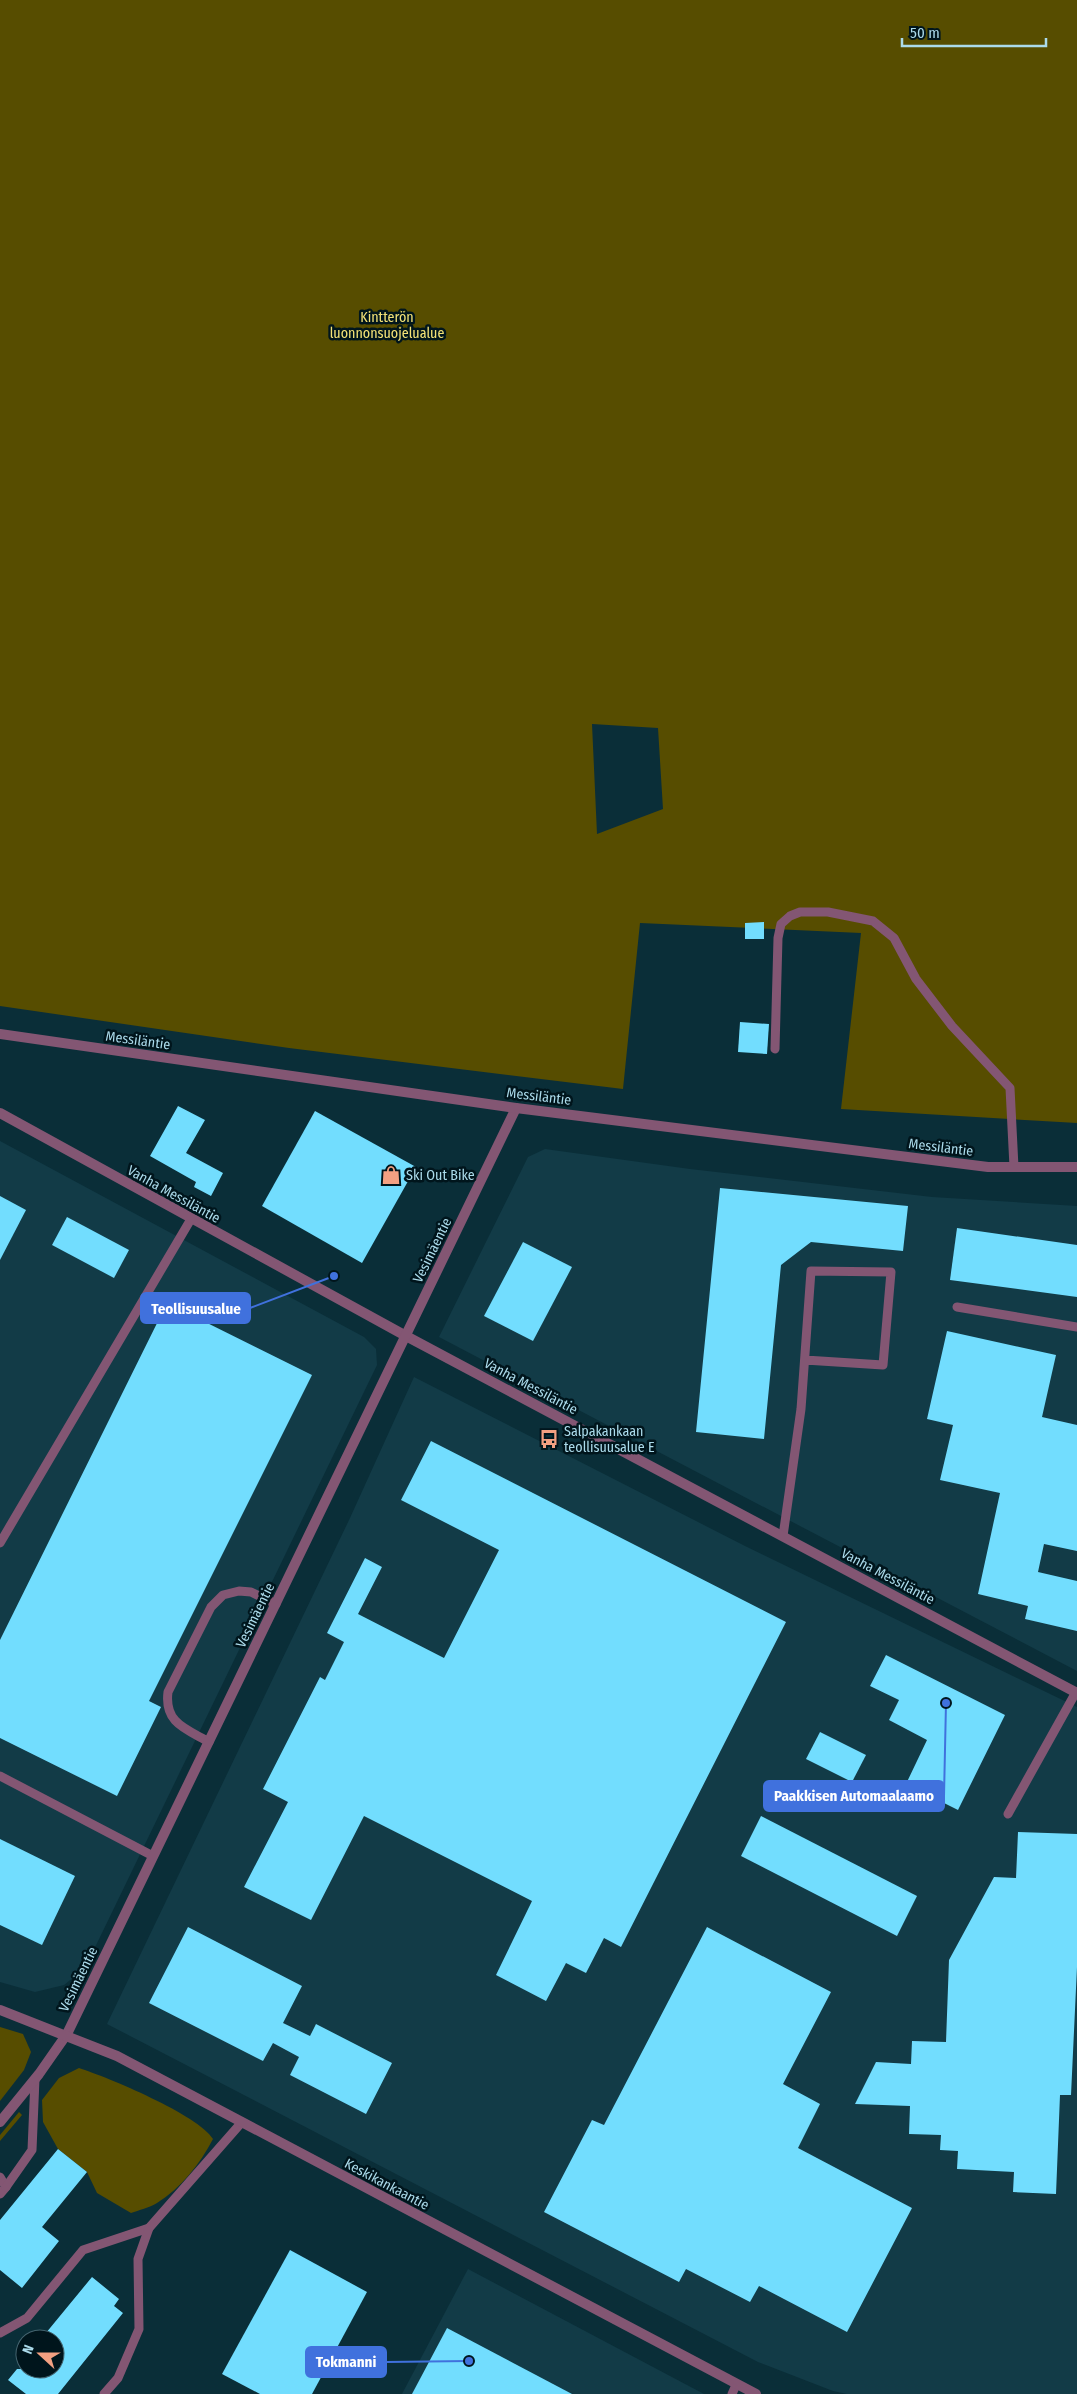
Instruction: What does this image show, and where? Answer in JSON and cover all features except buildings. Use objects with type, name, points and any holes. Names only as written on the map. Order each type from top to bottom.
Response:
[{"type":"street","name":"Messiläntie","points":[[0,1034],[516,1108],[988,1167],[1077,1167]]},
{"type":"street","name":"Vesimäentie","points":[[0,2122],[35,2079],[67,2034],[516,1108]]},
{"type":"street","name":"Vanha Messiläntie","points":[[0,1114],[406,1336],[1077,1692]]},
{"type":"street","name":"Keskikankaantie","points":[[0,2010],[67,2034],[117,2056],[734,2389],[756,2394]]},
{"type":"lane","points":[[775,1049],[778,938],[781,924],[790,916],[800,912],[828,912],[873,922],[894,938],[916,979],[952,1026],[1010,1088],[1014,1167]]},
{"type":"lane","points":[[0,1543],[191,1219]]},
{"type":"lane","points":[[783,1536],[801,1409],[811,1270],[891,1272],[883,1365],[805,1360]]},
{"type":"lane","points":[[957,1307],[1077,1327]]},
{"type":"lane","points":[[209,1742],[178,1724],[170,1716],[166,1705],[168,1692],[211,1607],[222,1595],[239,1590],[251,1592],[276,1604]]},
{"type":"lane","points":[[1008,1814],[1077,1692]]},
{"type":"lane","points":[[0,1776],[153,1856]]},
{"type":"lane","points":[[3,2190],[32,2150],[35,2079]]},
{"type":"lane","points":[[104,2394],[118,2378],[139,2329],[138,2258],[149,2228],[242,2122]]},
{"type":"lane","points":[[0,2177],[3,2190]]},
{"type":"lane","points":[[0,2333],[28,2318],[83,2250],[149,2228]]},
{"type":"shaded area","points":[[0,1141],[364,1337],[376,1349],[377,1365],[85,1968],[64,1985],[35,1992],[0,1982]]},
{"type":"shaded area","points":[[545,1149],[690,1169],[932,1197],[1077,1206],[1077,1671],[439,1337],[528,1157]]},
{"type":"shaded area","points":[[414,1377],[745,1546],[1077,1707],[1077,2394],[847,2394],[833,2391],[758,2362],[107,2024],[350,1518]]},
{"type":"shaded area","points":[[468,2269],[704,2394],[402,2394]]},
{"type":"green space","name":"Kintterön luonnonsuojelualue","points":[[0,0],[1077,0],[1077,1123],[841,1109],[861,933],[640,923],[623,1089],[289,1048],[0,1006]],"holes":[[[592,724],[658,728],[663,809],[597,834]]]},
{"type":"green space","points":[[0,2027],[23,2034],[31,2052],[24,2070],[0,2101]]},
{"type":"green space","points":[[79,2068],[130,2088],[172,2108],[204,2129],[213,2139],[182,2183],[154,2205],[131,2213],[97,2193],[87,2172],[58,2149],[43,2122],[42,2100],[59,2078]]},
{"type":"green space","points":[[19,2112],[22,2115],[0,2141],[0,2135]]},
{"type":"place","name":"Ski Out Bike","points":[[391,1175]]},
{"type":"place","name":"Teollisuusalue","points":[[334,1276]]},
{"type":"place","name":"Salpakankaan teollisuusalue E","points":[[549,1439]]},
{"type":"place","name":"Paakkisen Automaalaamo","points":[[946,1703]]},
{"type":"place","name":"Tokmanni","points":[[469,2361]]}]
